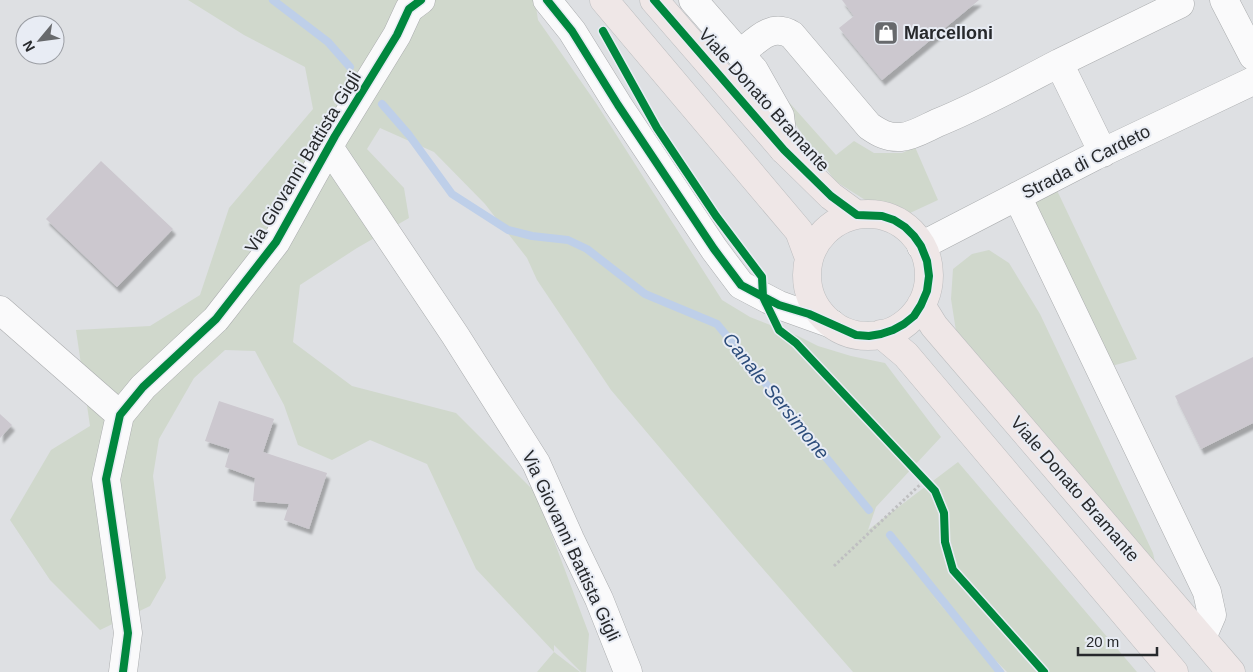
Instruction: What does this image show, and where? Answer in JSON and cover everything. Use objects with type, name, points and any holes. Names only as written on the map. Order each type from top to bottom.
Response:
[{"type":"main road","points":[[604,0],[799,231],[809,258]]},
{"type":"main road","name":"Viale Donato Bramante","points":[[654,0],[784,150],[831,196],[857,215]]},
{"type":"main road","points":[[857,215],[882,216],[894,220],[914,236],[921,246],[927,261],[929,276],[927,291],[914,316],[904,324],[881,334],[869,336],[856,334],[832,324],[819,311],[810,294],[807,276],[809,258],[816,242],[827,230],[841,220],[857,215]]},
{"type":"main road","name":"Viale Donato Bramante","points":[[921,305],[934,326],[1231,672]]},
{"type":"main road","points":[[881,334],[906,355],[1174,672]]},
{"type":"street","points":[[546,0],[572,31],[623,113],[714,249],[741,285],[778,305],[832,324]]},
{"type":"street","points":[[693,0],[754,70],[780,116],[784,150]]},
{"type":"street","points":[[1224,0],[1253,56]]},
{"type":"street","name":"Via Giovanni Battista Gigli","points":[[123,672],[128,633],[106,479],[120,415],[143,387],[216,319],[276,242],[329,146],[397,34],[407,3]]},
{"type":"street","points":[[740,54],[765,33],[772,30],[786,31],[792,35],[869,126],[878,133],[901,137],[913,134],[950,118],[1180,4]]},
{"type":"street","points":[[1059,63],[1103,153]]},
{"type":"street","name":"Strada di Cardeto","points":[[921,246],[1103,153],[1253,81]]},
{"type":"street","name":"Via Giovanni Battista Gigli","points":[[329,146],[455,335],[536,463],[570,540],[599,599],[628,672]]},
{"type":"street","points":[[1017,196],[1207,592],[1212,614],[1202,638]]},
{"type":"street","points":[[0,310],[120,415]]},
{"type":"path","points":[[834,566],[925,480]]},
{"type":"shaded area","points":[[188,0],[535,0],[538,20],[596,103],[722,300],[750,317],[818,346],[851,356],[885,363],[941,437],[876,507],[868,530],[958,462],[1137,672],[1007,672],[928,592],[1005,672],[853,672],[611,390],[537,280],[527,258],[485,204],[434,152],[380,128],[367,149],[404,188],[409,218],[357,248],[300,285],[293,342],[352,386],[456,413],[536,493],[589,634],[586,672],[581,672],[554,645],[554,652],[476,569],[427,464],[370,440],[332,460],[298,445],[284,405],[255,351],[225,350],[194,378],[159,439],[153,476],[166,578],[150,606],[100,630],[50,580],[10,520],[51,450],[90,426],[76,330],[150,326],[200,295],[229,208],[313,109],[305,67],[244,35]]},
{"type":"shaded area","points":[[763,73],[836,155],[854,141],[874,153],[902,153],[915,147],[938,200],[910,213],[878,208],[835,181]]},
{"type":"shaded area","points":[[1053,182],[1137,359],[1101,369],[1027,197]]},
{"type":"shaded area","points":[[989,250],[1009,263],[1040,314],[1153,553],[1157,571],[956,331],[951,299],[953,269],[972,254]]},
{"type":"shaded area","points":[[554,652],[580,672],[537,672]]},
{"type":"building","points":[[842,0],[979,0],[882,80],[839,28],[854,16]]},
{"type":"building","points":[[101,161],[173,229],[117,287],[46,219]]},
{"type":"building","points":[[1253,357],[1253,423],[1201,449],[1175,396]]},
{"type":"building","points":[[219,401],[274,419],[263,452],[327,473],[309,529],[284,520],[289,504],[253,501],[255,478],[225,467],[230,449],[205,441]]},
{"type":"building","points":[[0,414],[12,425],[0,438]]},
{"type":"waterway","name":"Canale Sersimone","points":[[273,0],[328,42],[350,67]]},
{"type":"waterway","name":"Canale Sersimone","points":[[382,104],[409,135],[452,194],[508,230],[532,236],[568,240],[587,249],[645,294],[717,324],[869,510]]},
{"type":"waterway","name":"Canale Sersimone","points":[[890,535],[1000,672]]},
{"type":"cycle path","points":[[123,672],[128,633],[106,479],[120,415],[143,387],[216,319],[276,242],[335,136],[397,35],[409,9],[421,0]]},
{"type":"cycle path","points":[[547,0],[572,31],[618,105],[714,249],[741,285],[779,305],[809,314],[856,335],[869,336],[881,334],[904,324],[914,316],[921,305],[927,291],[929,276],[927,261],[921,246],[914,236],[894,220],[882,216],[857,215],[831,196],[784,150],[654,0]]},
{"type":"cycle path","points":[[603,31],[657,128],[716,216],[762,277],[763,297],[779,330],[796,343],[935,491],[944,513],[945,542],[953,570],[1044,672]]},
{"type":"place","name":"Marcelloni","points":[[886,33]]}]
